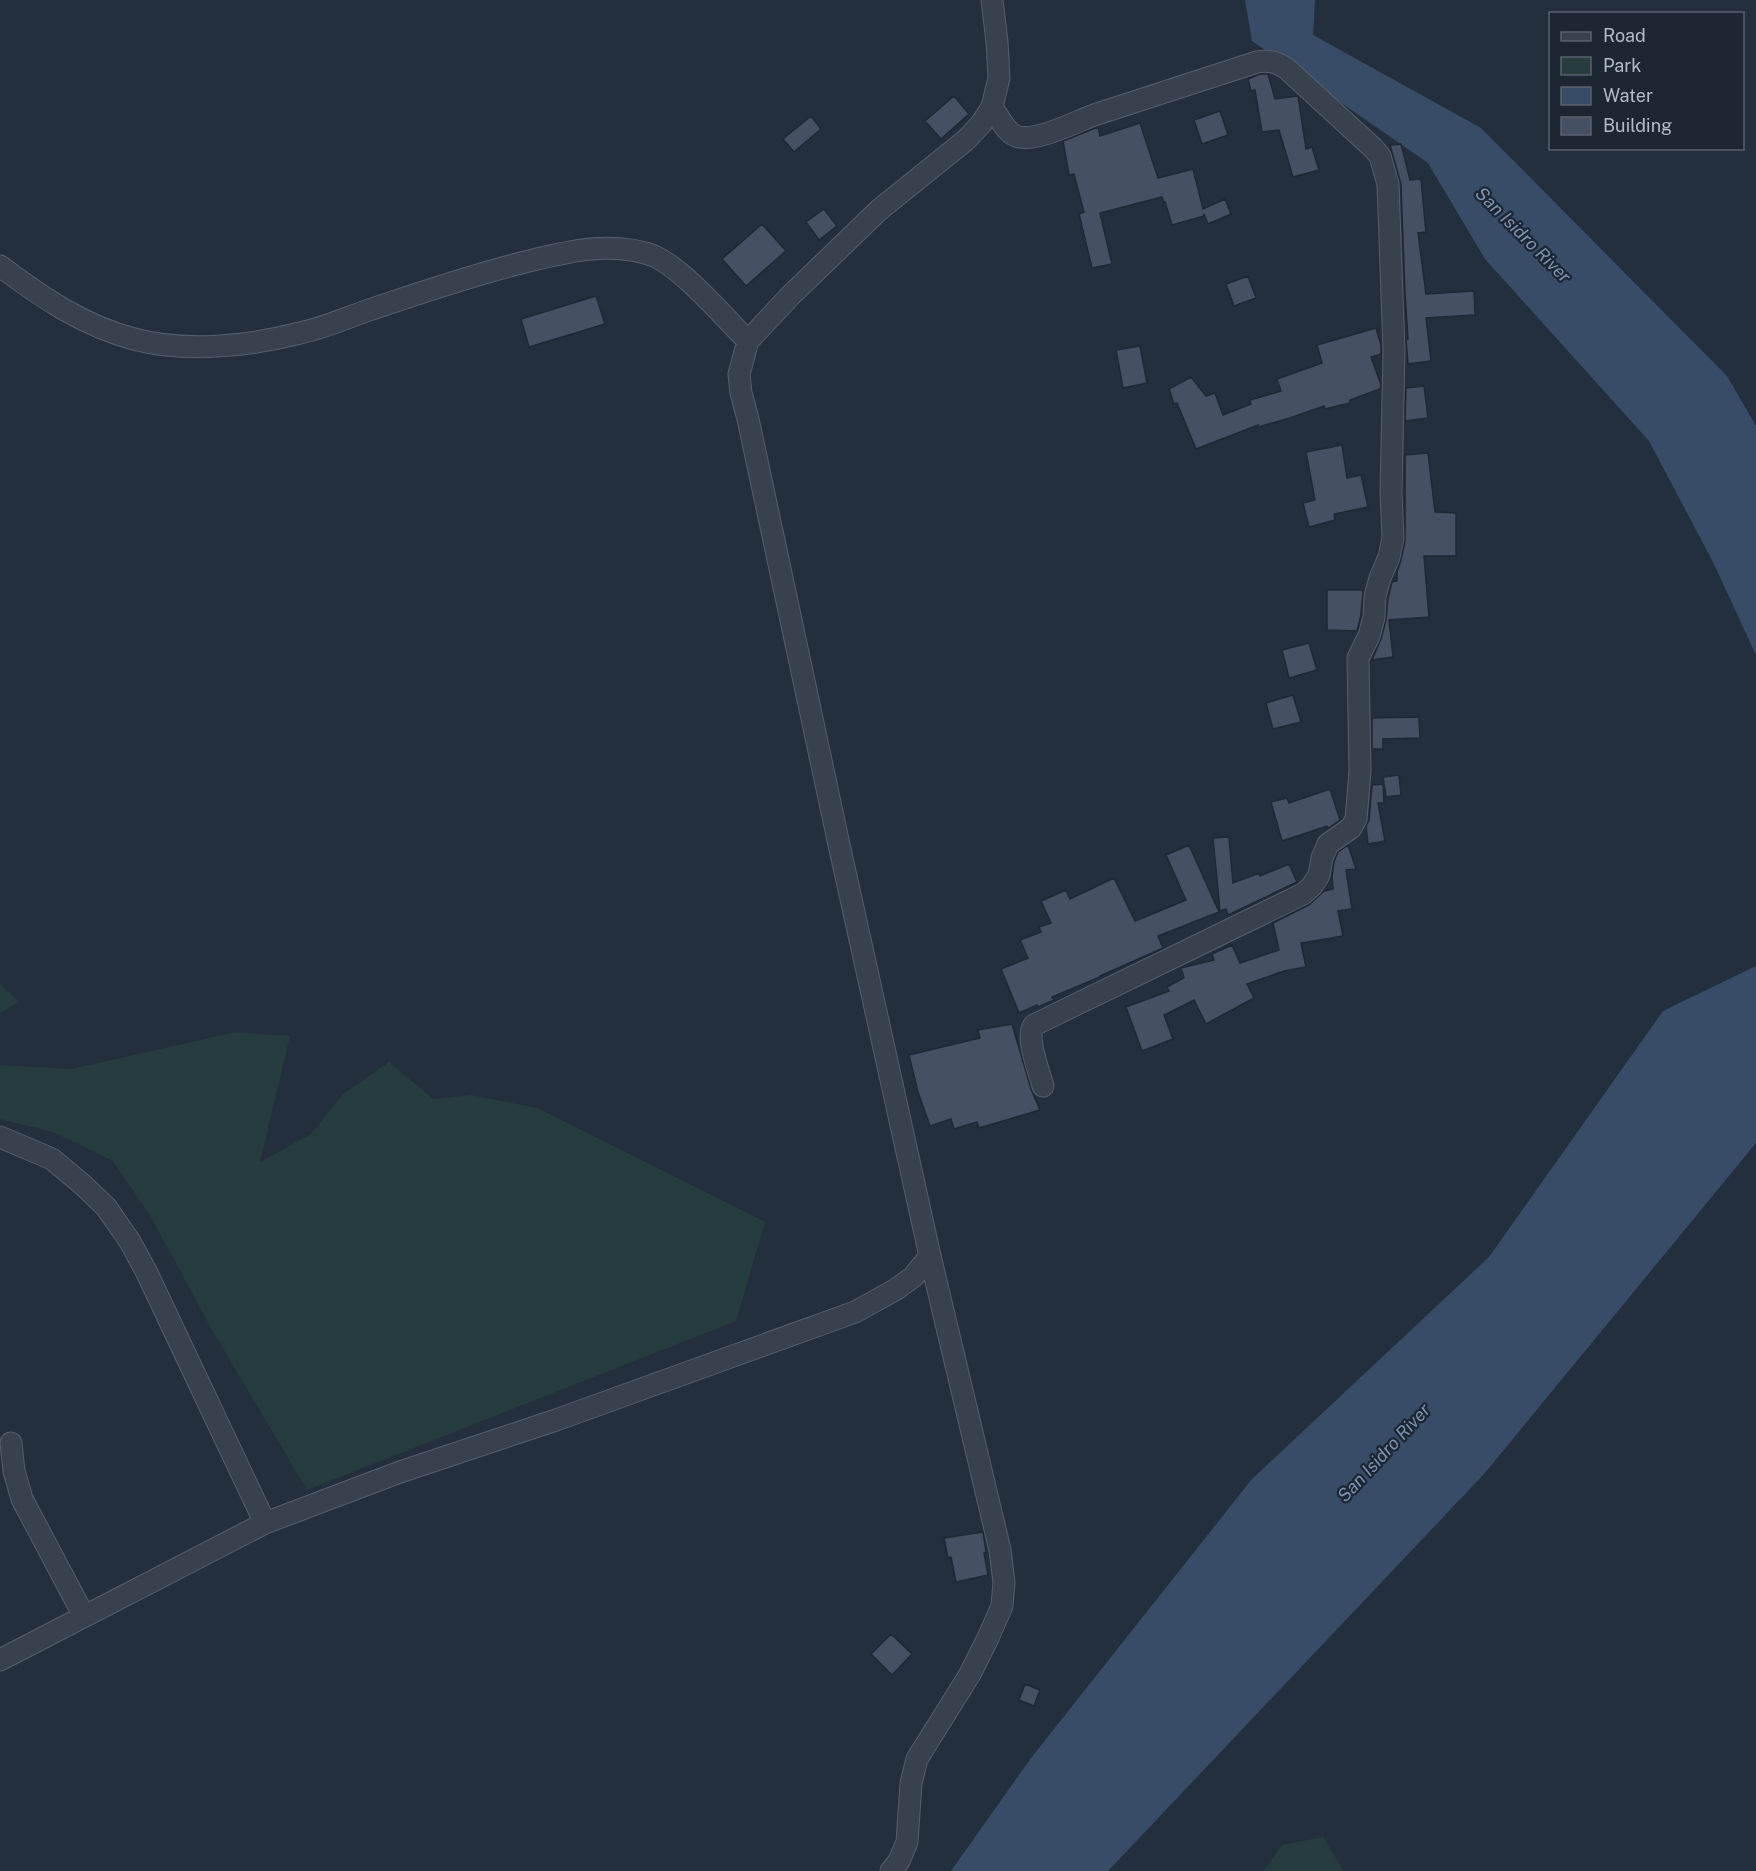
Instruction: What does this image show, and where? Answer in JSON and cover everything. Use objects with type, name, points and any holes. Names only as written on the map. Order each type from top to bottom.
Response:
[{"type":"street","points":[[891,1871],[899,1861],[907,1842],[911,1783],[917,1759],[970,1674],[988,1638],[1002,1606],[1004,1582],[1000,1550],[930,1256],[835,828],[741,393],[739,374],[748,340],[790,296],[879,210],[966,140],[981,124],[992,107],[999,78],[992,0]]},
{"type":"street","points":[[992,107],[1011,134],[1030,137],[1257,62],[1276,62],[1286,68],[1373,148],[1380,156],[1388,184],[1394,351],[1391,493],[1393,538],[1378,587],[1369,636],[1358,658],[1360,771],[1356,819],[1351,828],[1328,844],[1322,858],[1319,875],[1304,894],[1035,1025],[1030,1031],[1030,1040],[1043,1086]]},
{"type":"street","points":[[0,266],[50,303],[108,331],[155,344],[193,347],[220,346],[301,333],[511,265],[562,252],[626,249],[655,257],[679,273],[748,340]]},
{"type":"street","points":[[0,1137],[52,1159],[76,1178],[106,1207],[129,1240],[146,1271],[265,1523]]},
{"type":"street","points":[[0,1660],[265,1523],[400,1472],[556,1420],[855,1312],[895,1290],[913,1277],[930,1256]]},
{"type":"street","points":[[11,1443],[14,1472],[22,1499],[84,1616]]},
{"type":"green space","points":[[0,984],[19,1002],[0,1013]]},
{"type":"green space","points":[[236,1032],[290,1036],[260,1162],[311,1134],[343,1094],[389,1062],[433,1099],[471,1095],[537,1108],[765,1222],[736,1321],[307,1490],[211,1328],[151,1217],[113,1161],[53,1132],[0,1119],[0,1065],[71,1069]]},
{"type":"green space","points":[[1323,1837],[1344,1871],[1263,1871],[1282,1845]]},
{"type":"water","name":"San Isidro River","points":[[1245,0],[1315,0],[1313,35],[1481,128],[1727,376],[1756,426],[1756,655],[1713,562],[1649,441],[1485,259],[1428,163],[1252,41]]},
{"type":"water","name":"San Isidro River","points":[[1756,966],[1756,1143],[1484,1474],[1108,1871],[951,1871],[1031,1758],[1252,1479],[1489,1257],[1663,1011]]},
{"type":"building","points":[[1260,74],[1268,74],[1275,99],[1298,96],[1306,149],[1312,147],[1319,170],[1293,177],[1279,130],[1262,132],[1255,90],[1251,91],[1248,79]]},
{"type":"building","points":[[954,96],[969,114],[941,139],[925,121]]},
{"type":"building","points":[[1220,111],[1228,135],[1202,144],[1194,120]]},
{"type":"building","points":[[811,116],[821,129],[794,152],[783,139]]},
{"type":"building","points":[[1140,123],[1158,178],[1193,169],[1203,209],[1225,199],[1231,214],[1208,224],[1204,214],[1204,216],[1172,225],[1162,197],[1100,213],[1112,264],[1092,268],[1079,214],[1084,212],[1074,174],[1069,175],[1063,141],[1098,127],[1100,136]]},
{"type":"building","points":[[1401,144],[1410,180],[1421,179],[1426,232],[1418,233],[1426,294],[1474,291],[1475,315],[1426,318],[1431,361],[1408,364],[1401,184],[1390,145]]},
{"type":"building","points":[[824,209],[837,226],[819,240],[806,222]]},
{"type":"building","points":[[762,224],[786,251],[746,286],[722,259]]},
{"type":"building","points":[[1248,276],[1256,298],[1234,306],[1226,284]]},
{"type":"building","points":[[596,296],[605,324],[529,347],[521,319]]},
{"type":"building","points":[[1376,328],[1381,354],[1371,357],[1381,385],[1380,389],[1350,400],[1350,403],[1325,409],[1324,406],[1290,418],[1258,427],[1258,425],[1196,449],[1169,389],[1191,377],[1206,396],[1215,393],[1223,415],[1251,404],[1250,400],[1281,391],[1277,379],[1322,363],[1317,345]]},
{"type":"building","points":[[1140,346],[1147,383],[1123,388],[1116,350]]},
{"type":"building","points":[[1424,386],[1428,418],[1405,421],[1406,388]]},
{"type":"building","points":[[1342,445],[1347,478],[1361,475],[1368,507],[1334,514],[1335,520],[1309,527],[1303,503],[1315,500],[1306,452]]},
{"type":"building","points":[[1428,453],[1435,512],[1456,513],[1456,556],[1424,556],[1429,617],[1389,620],[1393,657],[1372,660],[1381,639],[1388,598],[1392,582],[1397,581],[1405,541],[1405,455]]},
{"type":"building","points":[[1327,590],[1363,590],[1357,631],[1327,630]]},
{"type":"building","points":[[1309,643],[1317,670],[1289,678],[1282,650]]},
{"type":"building","points":[[1293,695],[1301,722],[1273,729],[1266,703]]},
{"type":"building","points":[[1419,717],[1420,738],[1383,739],[1383,749],[1372,749],[1372,718]]},
{"type":"building","points":[[1399,775],[1401,795],[1386,797],[1383,777]]},
{"type":"building","points":[[1383,784],[1384,803],[1378,803],[1385,841],[1368,844],[1366,826],[1369,820],[1372,785]]},
{"type":"building","points":[[1330,789],[1340,820],[1327,829],[1327,826],[1282,841],[1271,802],[1287,798],[1289,803]]},
{"type":"building","points":[[1229,837],[1233,883],[1259,873],[1260,876],[1289,864],[1297,882],[1228,915],[1226,909],[1220,911],[1213,838]]},
{"type":"building","points":[[1189,845],[1219,912],[1158,936],[1163,948],[1052,997],[1054,1000],[1019,1013],[1001,969],[1028,958],[1020,940],[1041,932],[1039,927],[1051,923],[1041,901],[1066,890],[1070,899],[1114,878],[1135,921],[1186,900],[1166,855]]},
{"type":"building","points":[[1348,845],[1356,869],[1346,870],[1352,909],[1338,911],[1343,936],[1301,943],[1306,967],[1284,971],[1247,984],[1254,998],[1206,1024],[1194,1000],[1164,1015],[1173,1039],[1142,1051],[1126,1007],[1169,991],[1167,987],[1184,978],[1181,968],[1214,960],[1212,954],[1232,945],[1240,963],[1279,950],[1273,923],[1309,905],[1324,891],[1333,889],[1334,862],[1338,852]]},
{"type":"building","points":[[1012,1024],[1031,1089],[1040,1110],[979,1128],[977,1122],[954,1129],[951,1119],[930,1126],[918,1092],[909,1055],[980,1038],[978,1030]]},
{"type":"building","points":[[983,1532],[988,1575],[956,1582],[944,1538]]},
{"type":"building","points":[[891,1634],[912,1654],[892,1675],[871,1654]]},
{"type":"building","points":[[1025,1684],[1040,1690],[1034,1706],[1019,1700]]}]
